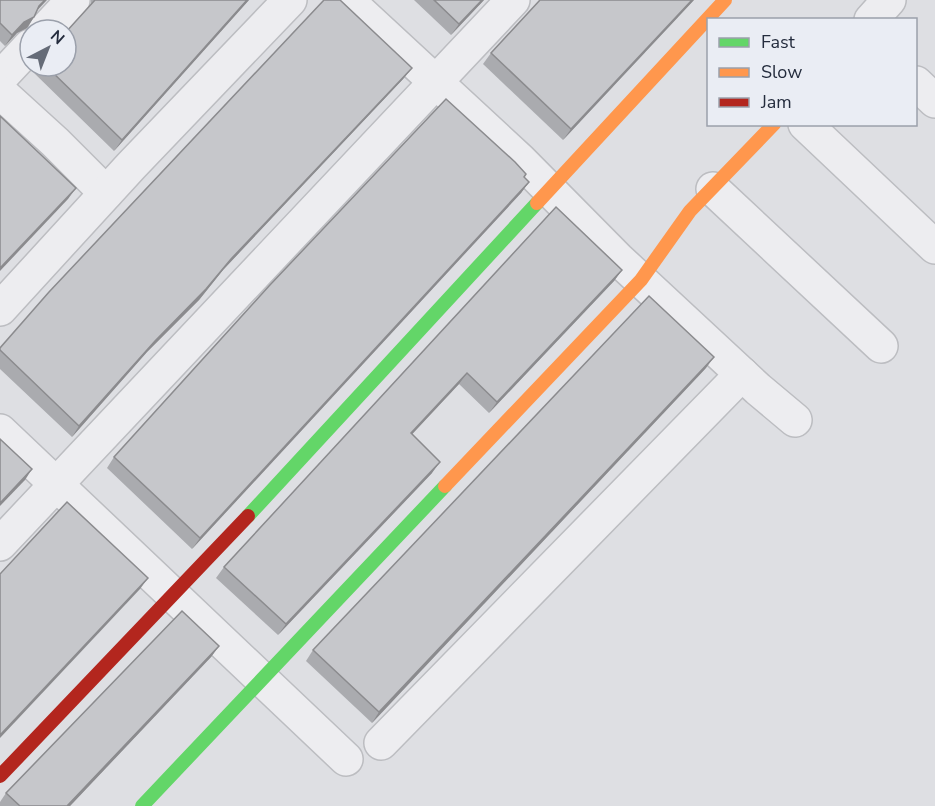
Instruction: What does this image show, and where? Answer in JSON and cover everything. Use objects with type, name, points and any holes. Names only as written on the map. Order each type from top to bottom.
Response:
[{"type":"street","points":[[56,18],[73,0]]},
{"type":"street","points":[[0,309],[290,0]]},
{"type":"street","points":[[347,0],[436,82],[641,280],[795,420]]},
{"type":"street","points":[[0,544],[513,0]]},
{"type":"street","points":[[709,18],[725,0]]},
{"type":"street","points":[[873,18],[889,0]]},
{"type":"street","points":[[0,776],[174,596],[707,20]]},
{"type":"street","points":[[0,78],[18,59]]},
{"type":"street","points":[[917,85],[935,101]]},
{"type":"street","points":[[0,92],[106,194]]},
{"type":"street","points":[[142,806],[641,280],[690,211],[772,126]]},
{"type":"street","points":[[807,126],[935,247]]},
{"type":"street","points":[[713,189],[881,345]]},
{"type":"street","points":[[381,743],[742,374]]},
{"type":"street","points":[[0,430],[346,759]]},
{"type":"building","points":[[0,0],[45,0],[34,17],[18,18],[18,28],[12,35],[0,23]]},
{"type":"building","points":[[95,0],[247,0],[122,140],[58,78],[78,78],[78,19]]},
{"type":"building","points":[[324,0],[340,0],[412,68],[231,259],[79,426],[0,348],[49,292]]},
{"type":"building","points":[[434,0],[482,0],[459,24]]},
{"type":"building","points":[[540,0],[692,0],[571,129],[491,53]]},
{"type":"building","points":[[446,99],[515,162],[526,174],[524,177],[529,182],[200,538],[114,457],[269,286]]},
{"type":"building","points":[[0,116],[76,188],[0,268]]},
{"type":"building","points":[[556,207],[622,270],[497,402],[467,373],[411,433],[440,462],[286,624],[224,567]]},
{"type":"building","points":[[649,296],[714,357],[379,712],[313,650]]},
{"type":"building","points":[[0,439],[32,469],[0,503]]},
{"type":"building","points":[[67,502],[148,578],[0,735],[0,574]]},
{"type":"building","points":[[182,611],[219,646],[67,806],[20,806],[6,793]]},
{"type":"traffic: fast","points":[[248,516],[537,203]]},
{"type":"traffic: fast","points":[[142,806],[445,486]]},
{"type":"traffic: slow","points":[[708,18],[725,0]]},
{"type":"traffic: slow","points":[[537,203],[707,19]]},
{"type":"traffic: slow","points":[[445,486],[641,280],[690,211],[772,126]]},
{"type":"traffic: jam","points":[[0,776],[248,516]]}]
